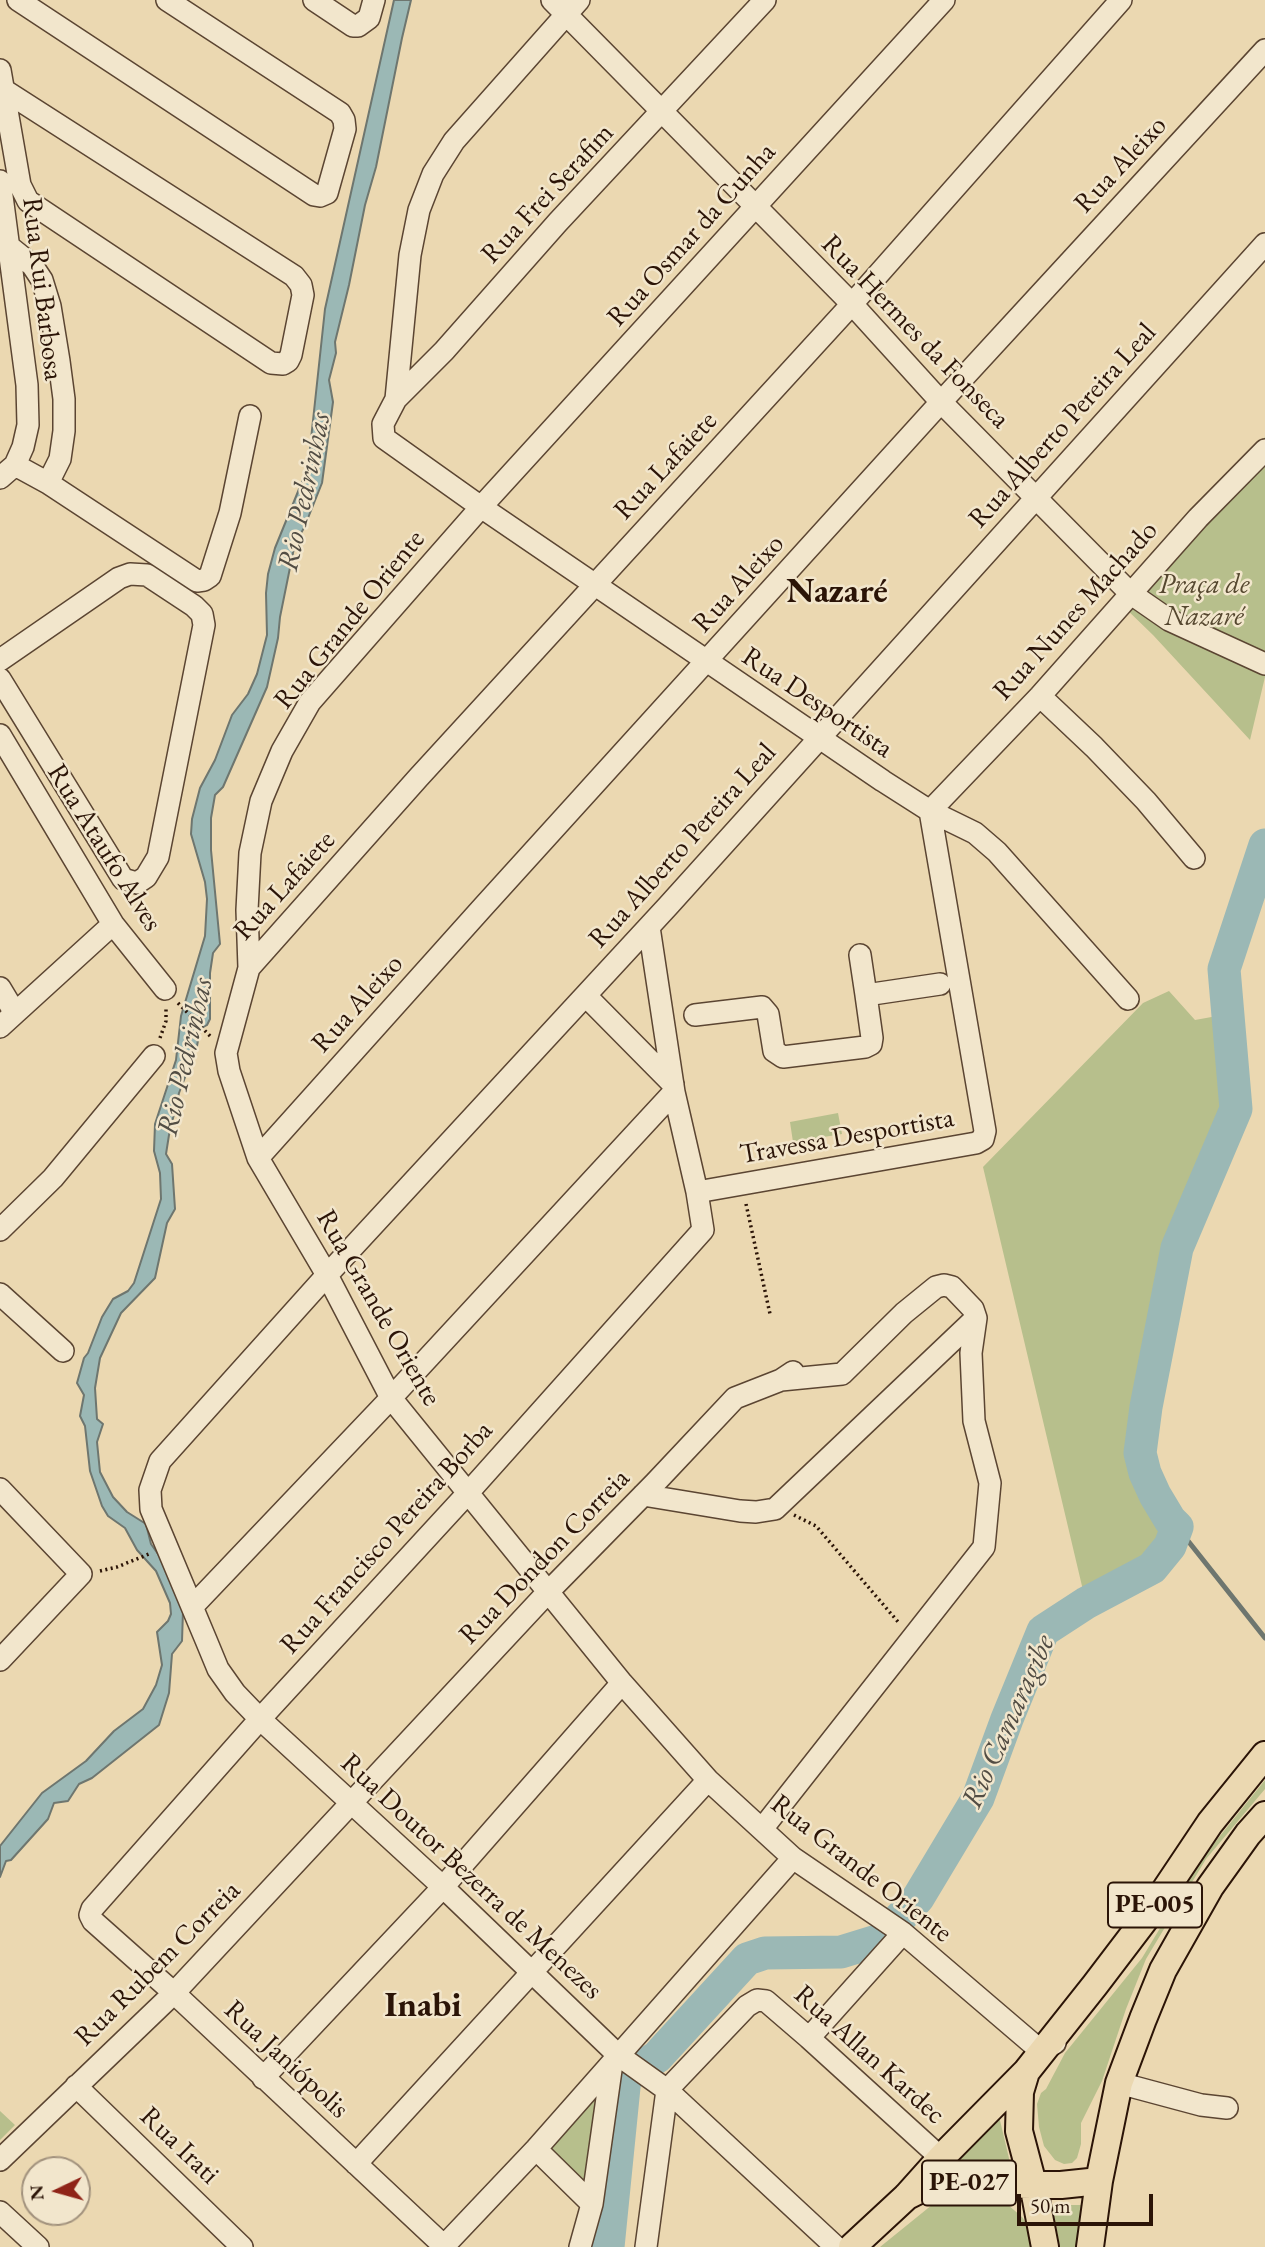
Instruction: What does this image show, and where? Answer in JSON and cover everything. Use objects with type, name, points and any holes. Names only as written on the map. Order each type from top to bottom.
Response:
[{"type":"main road","name":"PE-005","points":[[1045,2247],[1033,2183],[1018,2131],[1020,2092],[1034,2062],[1149,1914],[1210,1823],[1265,1755]]},
{"type":"main road","name":"PE-005","points":[[1090,2247],[1099,2181],[1121,2077],[1163,1970],[1217,1877],[1265,1815]]},
{"type":"main road","name":"PE-027","points":[[852,2247],[907,2196],[1034,2062]]},
{"type":"main road","name":"PE-027","points":[[907,2196],[923,2188],[950,2183],[1061,2185],[1099,2181]]},
{"type":"street","points":[[18,0],[314,195],[327,193],[345,129],[340,113],[167,0]]},
{"type":"street","points":[[314,0],[353,26],[369,19],[374,0]]},
{"type":"street","name":"Rua Frei Serafim","points":[[382,432],[383,424],[396,399],[444,351],[494,293],[765,0]]},
{"type":"street","name":"Rua Osmar da Cunha","points":[[481,507],[944,0]]},
{"type":"street","name":"Rua Lafaiete","points":[[249,968],[594,584],[852,304],[1121,0]]},
{"type":"street","points":[[396,399],[410,255],[419,211],[433,174],[454,141],[566,4]]},
{"type":"street","name":"Rua Hermes da Fonseca","points":[[566,4],[663,110],[852,304],[942,402],[1130,593],[1169,620],[1264,664]]},
{"type":"street","name":"Rua Aleixo","points":[[258,1158],[483,907],[1265,50]]},
{"type":"street","points":[[2,80],[294,276],[301,285],[303,295],[288,361],[283,364],[271,363],[28,201],[20,185],[2,80]]},
{"type":"street","name":"Rua Rui Barbosa","points":[[0,181],[27,385],[28,425],[23,447],[7,472]]},
{"type":"street","name":"Rua Alberto Pereira Leal","points":[[150,1490],[153,1474],[160,1461],[327,1275],[649,927],[673,912],[818,737],[1265,244]]},
{"type":"street","points":[[10,248],[32,265],[42,280],[50,306],[59,361],[64,399],[64,431],[60,459],[48,483]]},
{"type":"street","points":[[7,472],[48,483],[197,581],[204,580],[209,576],[230,513],[250,416]]},
{"type":"street","name":"Rua Desportista","points":[[382,432],[388,443],[707,662],[930,811],[975,833],[997,852],[1128,999]]},
{"type":"street","name":"Rua Nunes Machado","points":[[930,811],[1040,696],[1198,518],[1265,450]]},
{"type":"street","name":"Rua Grande Oriente","points":[[481,507],[310,702],[282,751],[261,802],[250,853],[247,910],[249,968],[226,1053],[229,1071],[258,1158],[327,1275],[391,1398],[622,1683],[708,1780],[793,1858],[893,1927],[1034,2062]]},
{"type":"street","points":[[0,660],[119,578],[130,575],[147,575],[202,614],[204,625],[158,858],[146,877],[137,883],[123,879],[0,679]]},
{"type":"street","points":[[1040,696],[1146,801],[1194,858]]},
{"type":"street","name":"Rua Ataufo Alves","points":[[0,735],[113,924],[169,993]]},
{"type":"street","name":"Travessa Desportista","points":[[697,1192],[963,1145],[983,1139],[985,1131],[930,811]]},
{"type":"street","points":[[0,988],[8,1020],[113,924]]},
{"type":"street","points":[[649,927],[673,1088],[697,1192]]},
{"type":"street","points":[[695,1015],[762,1007],[768,1014],[774,1051],[779,1056],[869,1046],[873,1038],[860,955]]},
{"type":"street","points":[[866,995],[940,984]]},
{"type":"street","points":[[586,996],[673,1088]]},
{"type":"street","points":[[0,1230],[53,1178],[154,1056]]},
{"type":"street","points":[[193,1606],[391,1398],[673,1088]]},
{"type":"street","name":"Rua Francisco Pereira Borba","points":[[90,1915],[92,1909],[260,1719],[467,1494],[703,1230],[697,1192]]},
{"type":"street","name":"Rua Dondon Correia","points":[[352,1803],[548,1592],[735,1398],[787,1376],[842,1374],[904,1313],[936,1287],[952,1287],[973,1310],[976,1318]]},
{"type":"street","points":[[0,1294],[63,1352]]},
{"type":"street","points":[[643,1495],[740,1511],[756,1512],[775,1508],[976,1318]]},
{"type":"street","points":[[762,1829],[984,1547],[990,1483],[974,1422],[971,1353],[976,1318]]},
{"type":"street","points":[[0,1489],[92,1572],[0,1660]]},
{"type":"street","name":"Rua Doutor Bezerra de Menezes","points":[[150,1490],[151,1509],[218,1669],[235,1693],[443,1887],[626,2064],[667,2090],[836,2247]]},
{"type":"street","points":[[263,2078],[443,1887],[622,1683]]},
{"type":"street","points":[[1034,2062],[1064,2038],[1104,1992],[1150,1929],[1216,1828],[1265,1771]]},
{"type":"street","points":[[356,2164],[708,1780]]},
{"type":"street","name":"Rua Rubem Correia","points":[[0,2160],[174,1993],[352,1803]]},
{"type":"street","points":[[1227,2108],[1201,2105],[1121,2077],[1133,2023],[1166,1946],[1196,1893],[1233,1841],[1265,1805]]},
{"type":"street","points":[[445,2247],[537,2149],[626,2064],[793,1858]]},
{"type":"street","name":"Rua Janiópolis","points":[[90,1915],[93,1921],[174,1993],[445,2247]]},
{"type":"street","points":[[810,2038],[893,1927]]},
{"type":"street","name":"Rua Allan Kardec","points":[[667,2090],[747,2006],[757,2000],[766,2001],[941,2158]]},
{"type":"street","points":[[580,2247],[626,2064]]},
{"type":"street","name":"Rua Irati","points":[[76,2086],[242,2247]]},
{"type":"street","points":[[646,2247],[667,2090]]},
{"type":"street","points":[[537,2149],[592,2204]]},
{"type":"street","points":[[0,2212],[38,2247]]},
{"type":"path","points":[[169,993],[199,1024]]},
{"type":"path","points":[[154,1056],[166,1021],[169,993]]},
{"type":"path","points":[[739,1201],[744,1201],[747,1206],[769,1314]]},
{"type":"path","points":[[775,1508],[809,1520],[816,1526],[912,1638]]},
{"type":"path","points":[[92,1572],[117,1567],[156,1551]]},
{"type":"green space","name":"Praça de Nazaré","points":[[1265,437],[1265,677],[1250,740],[1122,605]]},
{"type":"green space","points":[[1169,991],[1195,1020],[1228,1014],[1236,1109],[1177,1248],[1146,1407],[1140,1453],[1145,1473],[1170,1520],[1177,1527],[1163,1556],[1152,1568],[1086,1603],[983,1167],[1143,1003]]},
{"type":"green space","points":[[838,1113],[842,1134],[793,1142],[790,1122]]},
{"type":"green space","points":[[1265,1780],[1265,1789],[1206,1859],[1146,1959],[1102,2081],[1081,2123],[1081,2144],[1077,2158],[1072,2163],[1064,2164],[1055,2160],[1044,2146],[1039,2127],[1037,2104],[1041,2093],[1046,2089],[1065,2053],[1142,1958],[1203,1857]]},
{"type":"green space","points":[[612,2063],[592,2204],[536,2149]]},
{"type":"green space","points":[[0,2111],[15,2125],[0,2140]]},
{"type":"green space","points":[[998,2112],[1012,2171],[937,2172]]},
{"type":"green space","points":[[985,2193],[1000,2198],[1022,2217],[1029,2227],[1036,2247],[880,2247],[943,2196]]},
{"type":"green space","points":[[1052,2205],[1083,2205],[1078,2247],[1060,2247]]},
{"type":"water","name":"Rio Pedrinhas","points":[[394,0],[411,0],[335,342],[336,353],[329,380],[333,402],[322,483],[295,543],[267,687],[223,787],[215,795],[211,818],[211,850],[220,944],[213,953],[210,973],[210,1019],[207,1025],[200,1029],[197,1046],[179,1093],[169,1135],[166,1154],[172,1164],[175,1209],[167,1223],[155,1278],[121,1313],[100,1358],[95,1388],[97,1419],[103,1424],[97,1442],[100,1472],[113,1497],[127,1512],[146,1524],[151,1544],[165,1564],[183,1611],[182,1641],[172,1654],[169,1693],[159,1725],[92,1778],[79,1784],[68,1801],[54,1803],[48,1819],[11,1860],[6,1861],[0,1877],[0,1846],[42,1793],[86,1761],[114,1731],[143,1709],[156,1685],[162,1665],[157,1632],[168,1621],[171,1614],[170,1603],[156,1571],[137,1550],[125,1528],[108,1516],[102,1506],[90,1471],[85,1426],[80,1416],[84,1395],[77,1383],[84,1358],[102,1317],[113,1299],[128,1291],[134,1283],[161,1199],[160,1173],[154,1151],[155,1124],[176,1060],[181,1016],[205,936],[207,899],[205,882],[191,834],[192,819],[200,788],[215,760],[232,715],[248,694],[257,674],[267,635],[268,574],[275,548],[308,467],[325,309]]},
{"type":"waterway","name":"Rio Camaragibe","points":[[608,2247],[625,2077],[657,2057],[747,1959],[765,1953],[841,1952],[880,1940],[918,1898],[978,1798],[1043,1631],[1086,1603],[1152,1568],[1170,1546],[1177,1527],[1155,1495],[1140,1453],[1146,1407],[1177,1248],[1236,1109],[1224,969],[1265,845]]},
{"type":"waterway","points":[[1177,1527],[1265,1638]]},
{"type":"district","name":"Nazaré","points":[[837,592]]},
{"type":"district","name":"Inabi","points":[[423,2006]]}]
